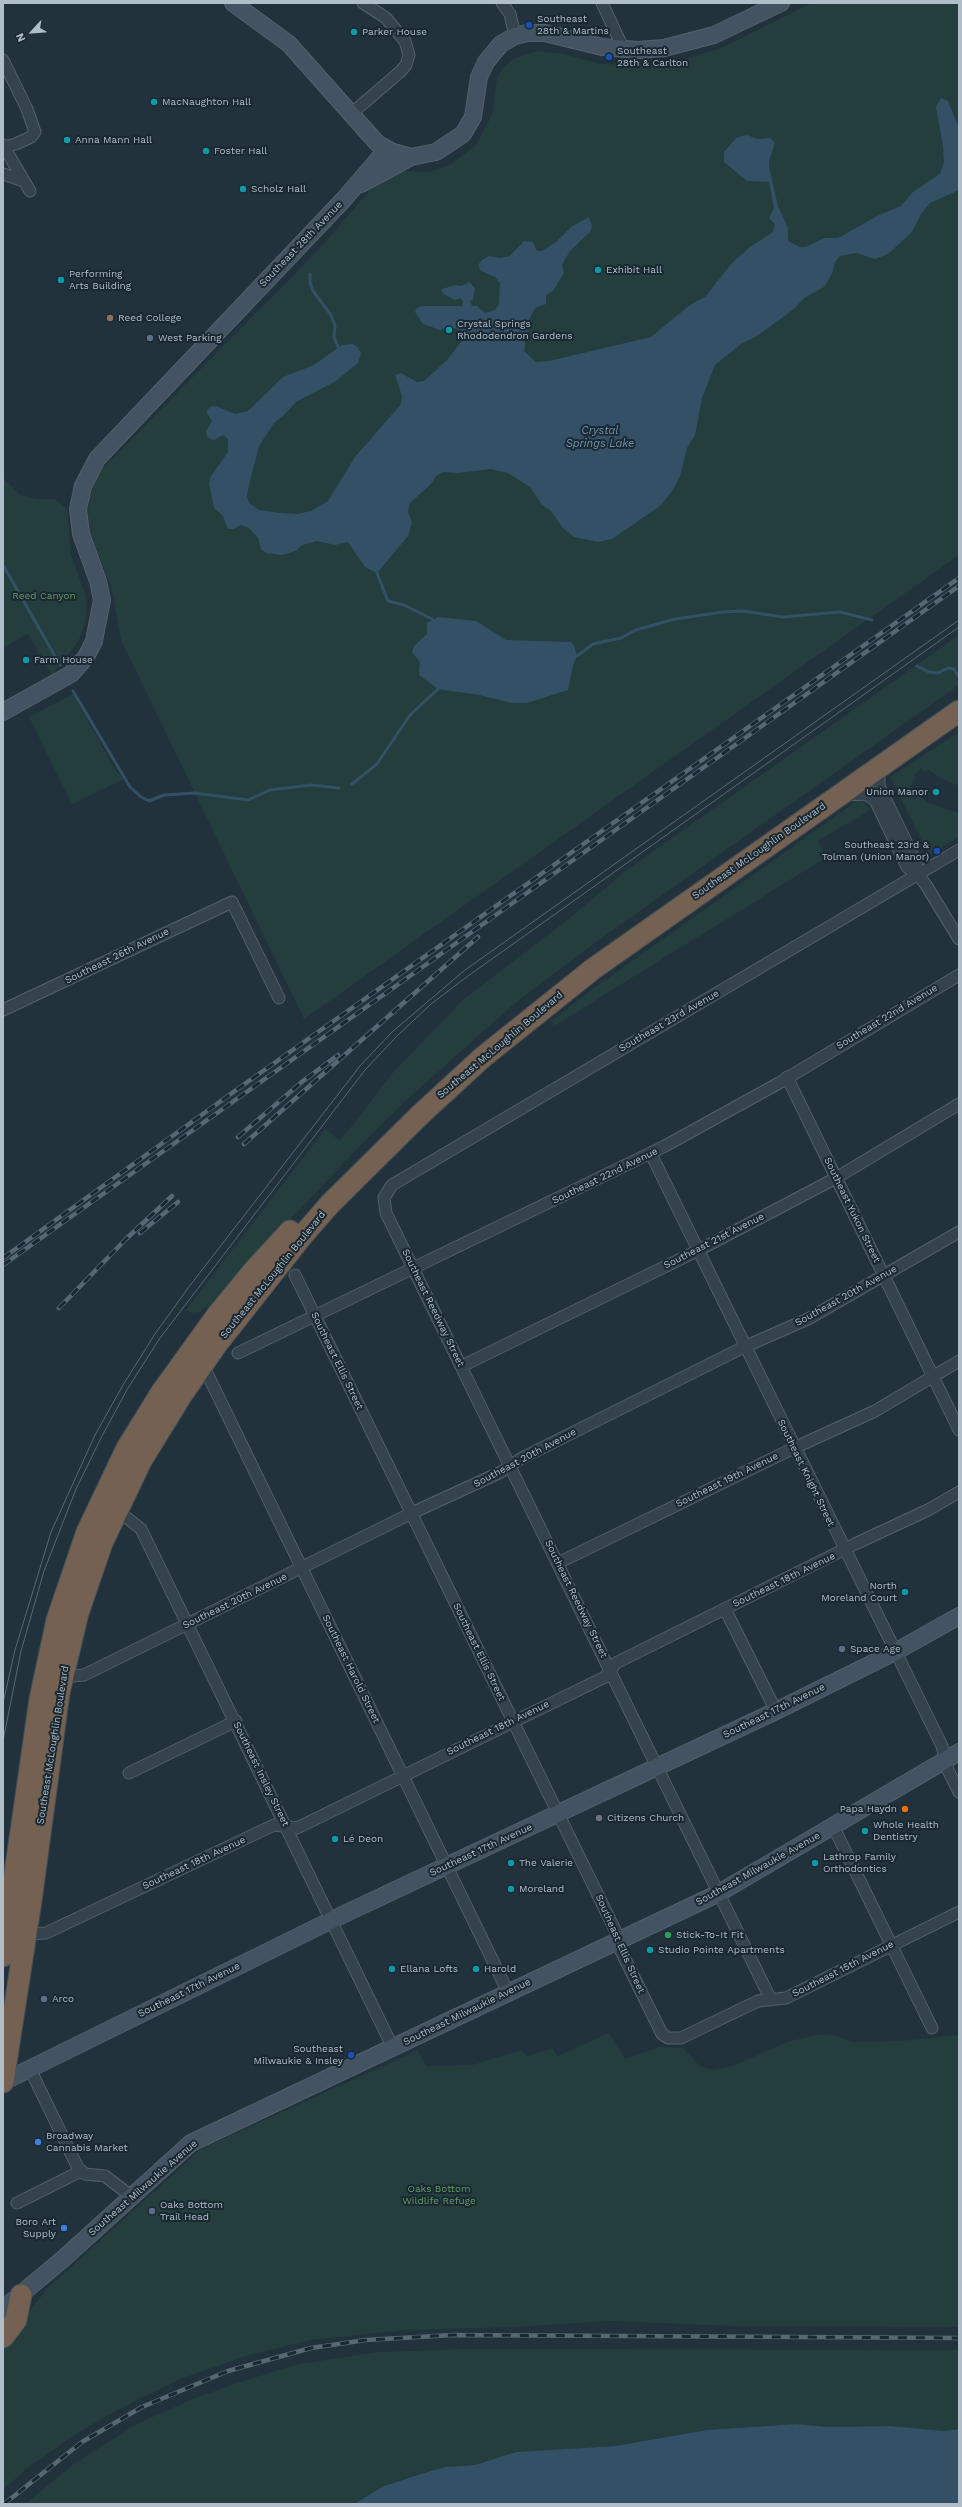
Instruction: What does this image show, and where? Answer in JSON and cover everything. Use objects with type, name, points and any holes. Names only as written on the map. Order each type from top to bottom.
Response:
[{"type":"highway","name":"Southeast McLoughlin Boulevard","points":[[3,1956],[40,1699],[64,1596],[95,1512],[123,1455],[161,1393],[194,1346],[255,1269],[358,1159],[494,1033],[581,964],[959,696]]},
{"type":"highway","name":"Southeast McLoughlin Boulevard","points":[[3,2082],[26,1934],[62,1677],[87,1583],[117,1510],[158,1432],[203,1365],[303,1235],[378,1155],[458,1079],[536,1013],[593,969],[959,710]]},
{"type":"highway","points":[[3,2336],[16,2320],[21,2295]]},
{"type":"street","points":[[233,3],[289,44],[377,143],[387,149],[411,158]]},
{"type":"street","points":[[350,114],[401,72],[406,65],[409,55],[405,41],[386,18],[364,3]]},
{"type":"street","points":[[502,3],[510,14],[515,36]]},
{"type":"street","points":[[602,3],[624,50]]},
{"type":"street","points":[[356,186],[411,158],[436,152],[463,134],[473,117],[479,76],[486,62],[496,49],[515,36],[527,33],[545,33],[590,46],[624,50],[664,48],[691,42],[727,29],[781,3]]},
{"type":"street","points":[[3,60],[27,109],[35,132],[31,137],[16,144],[3,146],[27,186],[3,174]]},
{"type":"street","name":"Southeast 28th Avenue","points":[[3,712],[65,678],[86,657],[92,646],[102,607],[100,587],[81,534],[78,516],[83,486],[91,468],[105,449],[356,186],[387,149]]},
{"type":"street","points":[[879,768],[879,786],[916,862],[918,874],[959,939]]},
{"type":"street","points":[[839,796],[865,794],[871,796],[875,800],[907,867],[918,874]]},
{"type":"street","name":"Southeast 23rd Avenue","points":[[384,1198],[392,1185],[959,850]]},
{"type":"street","name":"Southeast 26th Avenue","points":[[3,1010],[232,902],[279,998]]},
{"type":"street","name":"Southeast 22nd Avenue","points":[[238,1353],[651,1154],[788,1077],[959,975]]},
{"type":"street","name":"Southeast Yukon Street","points":[[788,1077],[959,1430]]},
{"type":"street","name":"Southeast 21st Avenue","points":[[462,1366],[697,1251],[836,1178],[959,1104]]},
{"type":"street","name":"Southeast Knight Street","points":[[651,1154],[744,1347],[895,1652],[942,1746],[952,1756],[959,1792]]},
{"type":"street","name":"Southeast Reedway Street","points":[[384,1198],[384,1208],[771,2000]]},
{"type":"street","name":"Southeast 20th Avenue","points":[[62,1677],[84,1675],[412,1513],[501,1472],[520,1459],[744,1347],[808,1319],[959,1232]]},
{"type":"street","name":"Southeast Ellis Street","points":[[295,1275],[616,1932],[620,1950],[660,2031],[668,2038],[681,2038]]},
{"type":"street","name":"Southeast Harold Street","points":[[194,1346],[508,1992]]},
{"type":"street","name":"Southeast 19th Avenue","points":[[558,1563],[794,1448],[876,1411],[959,1361]]},
{"type":"street","name":"Southeast 18th Avenue","points":[[26,1934],[46,1933],[274,1825],[297,1828],[512,1720],[605,1677],[616,1663],[928,1510],[959,1492]]},
{"type":"street","name":"Southeast Insley Street","points":[[117,1510],[141,1529],[236,1721],[393,2048]]},
{"type":"street","points":[[725,1609],[776,1711]]},
{"type":"street","name":"Southeast 17th Avenue","points":[[3,2082],[332,1920],[558,1813],[658,1768],[776,1711],[895,1652],[959,1616]]},
{"type":"street","points":[[129,1773],[236,1721]]},
{"type":"street","name":"Southeast Milwaukie Avenue","points":[[3,2309],[21,2295],[191,2143],[719,1893],[952,1756]]},
{"type":"street","points":[[833,1826],[932,2028]]},
{"type":"street","name":"Southeast 15th Avenue","points":[[681,2038],[758,2001],[786,1998],[959,1912]]},
{"type":"street","points":[[29,2068],[74,2162],[81,2171],[89,2175],[105,2176],[131,2196]]},
{"type":"street","points":[[17,2203],[81,2171]]},
{"type":"green space","points":[[812,3],[959,3],[959,555],[304,1019],[121,640],[112,589],[90,534],[88,514],[89,497],[96,478],[104,467],[320,248],[371,189],[392,174],[402,171],[428,172],[450,165],[476,145],[492,115],[497,78],[502,69],[513,59],[537,51],[564,54],[601,64],[648,65],[672,63],[719,49]]},
{"type":"green space","name":"Reed Canyon","points":[[3,478],[20,495],[38,499],[54,499],[67,508],[71,555],[86,596],[86,620],[79,640],[52,675],[28,634],[3,648]]},
{"type":"green space","points":[[959,635],[959,685],[600,939],[514,1004],[402,1104],[360,1146],[253,1259],[211,1310],[206,1306],[200,1312],[192,1313],[186,1310],[325,1129],[340,1141],[395,1070],[465,998],[570,918],[624,872]]},
{"type":"green space","points":[[73,694],[115,769],[124,779],[72,804],[29,717]]},
{"type":"green space","points":[[959,732],[959,786],[942,779],[929,770],[923,771],[921,768],[914,775],[916,778],[909,786],[917,795],[931,804],[959,813],[959,837],[929,855],[890,777]]},
{"type":"green space","points":[[861,798],[870,810],[818,841],[827,857],[554,1026],[551,1021],[594,988]]},
{"type":"green space","name":"Oaks Bottom Wildlife Refuge","points":[[609,2033],[625,2059],[659,2047],[683,2048],[700,2066],[713,2070],[733,2066],[787,2042],[816,2035],[830,2034],[853,2042],[901,2041],[959,2035],[959,2327],[733,2326],[610,2321],[514,2327],[404,2330],[312,2340],[249,2355],[183,2378],[137,2400],[80,2431],[26,2469],[3,2490],[3,2345],[47,2289],[201,2149],[418,2050],[426,2066],[472,2065],[522,2050],[527,2057],[552,2048],[558,2056]]},
{"type":"green space","points":[[469,2349],[959,2350],[959,2429],[944,2431],[891,2426],[827,2427],[796,2424],[707,2430],[615,2446],[516,2452],[475,2465],[445,2467],[424,2473],[384,2486],[354,2504],[25,2504],[75,2463],[137,2424],[190,2400],[240,2382],[299,2364],[378,2352]]},
{"type":"water","name":"Crystal Springs Lake","points":[[941,98],[948,101],[959,128],[959,190],[930,203],[921,214],[912,232],[888,254],[875,259],[856,253],[840,256],[835,262],[832,274],[824,287],[804,298],[794,309],[757,336],[741,344],[715,365],[702,398],[695,435],[687,448],[680,476],[673,490],[660,506],[612,539],[598,542],[574,537],[563,528],[550,510],[542,505],[530,487],[508,473],[491,469],[458,473],[443,472],[436,476],[431,484],[410,503],[408,511],[412,523],[408,536],[377,573],[365,567],[348,542],[335,545],[317,541],[302,545],[296,551],[282,555],[266,553],[261,549],[258,538],[249,528],[241,525],[233,529],[228,529],[223,516],[214,508],[209,483],[211,476],[228,452],[228,439],[223,435],[214,440],[207,437],[206,431],[212,421],[206,412],[210,407],[216,406],[235,414],[248,411],[283,377],[314,365],[342,345],[353,344],[358,347],[361,354],[358,363],[336,381],[296,402],[274,423],[259,446],[247,496],[249,503],[259,510],[281,513],[297,514],[311,511],[328,501],[355,457],[401,404],[402,396],[395,375],[401,373],[417,382],[424,381],[447,360],[461,342],[463,333],[461,330],[448,327],[440,330],[423,324],[415,312],[417,308],[422,306],[462,306],[463,301],[460,298],[455,300],[442,293],[442,289],[456,285],[462,286],[469,282],[475,288],[473,300],[470,301],[472,306],[477,306],[485,313],[495,310],[499,304],[500,283],[495,277],[481,271],[478,265],[482,260],[489,256],[500,258],[510,256],[524,241],[533,242],[537,251],[542,251],[556,242],[571,227],[589,217],[592,226],[590,232],[571,250],[562,265],[564,273],[553,291],[546,295],[546,304],[535,308],[529,320],[524,351],[536,362],[549,361],[651,337],[690,305],[705,297],[732,263],[750,247],[773,232],[775,224],[769,218],[774,208],[769,182],[747,181],[724,162],[724,152],[736,138],[747,135],[758,139],[770,138],[775,143],[769,161],[769,167],[778,206],[788,228],[788,241],[800,247],[806,247],[824,238],[838,238],[879,215],[901,206],[913,192],[940,174],[944,162],[943,146],[936,107]]},
{"type":"water","points":[[438,617],[476,621],[506,640],[571,642],[574,645],[577,656],[573,665],[568,690],[527,703],[512,703],[479,695],[438,689],[419,675],[420,662],[412,652],[414,646],[427,634],[427,623]]},
{"type":"water","points":[[796,2424],[827,2427],[891,2426],[944,2431],[959,2429],[959,2504],[354,2504],[384,2486],[424,2473],[445,2467],[475,2465],[516,2452],[615,2446],[707,2430]]},
{"type":"waterway","points":[[310,274],[310,282],[313,291],[331,315],[335,326],[334,337],[338,347]]},
{"type":"waterway","points":[[3,565],[60,665]]},
{"type":"waterway","points":[[377,573],[388,601],[404,605],[432,619]]},
{"type":"waterway","points":[[577,656],[593,644],[621,638],[636,630],[675,619],[723,612],[743,611],[783,617],[840,612],[872,620]]},
{"type":"waterway","points":[[917,666],[929,672],[938,673],[948,668],[954,669],[959,677]]},
{"type":"waterway","points":[[352,784],[377,764],[410,715],[438,689]]},
{"type":"waterway","points":[[73,691],[130,787],[141,797],[149,801],[164,795],[195,793],[248,800],[270,790],[311,785],[339,788]]},
{"type":"tram line","points":[[3,1703],[15,1650],[51,1532],[95,1435],[123,1385],[155,1334],[188,1288],[360,1066],[392,1032],[465,970],[959,620]]},
{"type":"tram line","points":[[3,1741],[21,1651],[44,1571],[76,1489],[101,1438],[128,1388],[160,1338],[365,1070],[397,1036],[431,1004],[468,976],[959,627]]},
{"type":"railway","points":[[3,1258],[239,1088],[959,578]]},
{"type":"railway","points":[[3,1265],[959,586]]},
{"type":"railway","points":[[244,1144],[478,937]]},
{"type":"railway","points":[[238,1137],[303,1081],[338,1055]]},
{"type":"railway","points":[[59,1308],[126,1239],[172,1196]]},
{"type":"railway","points":[[140,1233],[178,1202]]},
{"type":"railway","points":[[4,2504],[82,2442],[142,2407],[228,2371],[311,2348],[366,2340],[453,2335],[959,2338]]},
{"type":"place","name":"Southeast 28th & Martins","points":[[529,25]]},
{"type":"place","name":"Parker House","points":[[354,32]]},
{"type":"place","name":"Southeast 28th & Carlton","points":[[609,57]]},
{"type":"place","name":"MacNaughton Hall","points":[[154,102]]},
{"type":"place","name":"Anna Mann Hall","points":[[67,140]]},
{"type":"place","name":"Foster Hall","points":[[206,151]]},
{"type":"place","name":"Scholz Hall","points":[[243,189]]},
{"type":"place","name":"Exhibit Hall","points":[[598,270]]},
{"type":"place","name":"Performing Arts Building","points":[[61,280]]},
{"type":"place","name":"Reed College","points":[[110,318]]},
{"type":"place","name":"Crystal Springs Rhododendron Gardens","points":[[449,330]]},
{"type":"place","name":"West Parking","points":[[150,338]]},
{"type":"place","name":"Farm House","points":[[26,660]]},
{"type":"place","name":"Union Manor","points":[[936,792]]},
{"type":"place","name":"Southeast 23rd & Tolman (Union Manor)","points":[[937,851]]},
{"type":"place","name":"North Moreland Court","points":[[905,1592]]},
{"type":"place","name":"Space Age","points":[[842,1649]]},
{"type":"place","name":"Papa Haydn","points":[[905,1809]]},
{"type":"place","name":"Citizens Church","points":[[599,1818]]},
{"type":"place","name":"Whole Health Dentistry","points":[[865,1831]]},
{"type":"place","name":"Lé Deon","points":[[335,1839]]},
{"type":"place","name":"The Valerie","points":[[511,1863]]},
{"type":"place","name":"Lathrop Family Orthodontics","points":[[815,1863]]},
{"type":"place","name":"Moreland","points":[[511,1889]]},
{"type":"place","name":"Stick-To-It Fit","points":[[668,1935]]},
{"type":"place","name":"Studio Pointe Apartments","points":[[650,1950]]},
{"type":"place","name":"Ellana Lofts","points":[[392,1969]]},
{"type":"place","name":"Harold","points":[[476,1969]]},
{"type":"place","name":"Arco","points":[[44,1999]]},
{"type":"place","name":"Southeast Milwaukie & Insley","points":[[351,2055]]},
{"type":"place","name":"Broadway Cannabis Market","points":[[38,2142]]},
{"type":"place","name":"Oaks Bottom Trail Head","points":[[152,2211]]},
{"type":"place","name":"Boro Art Supply","points":[[64,2228]]}]
